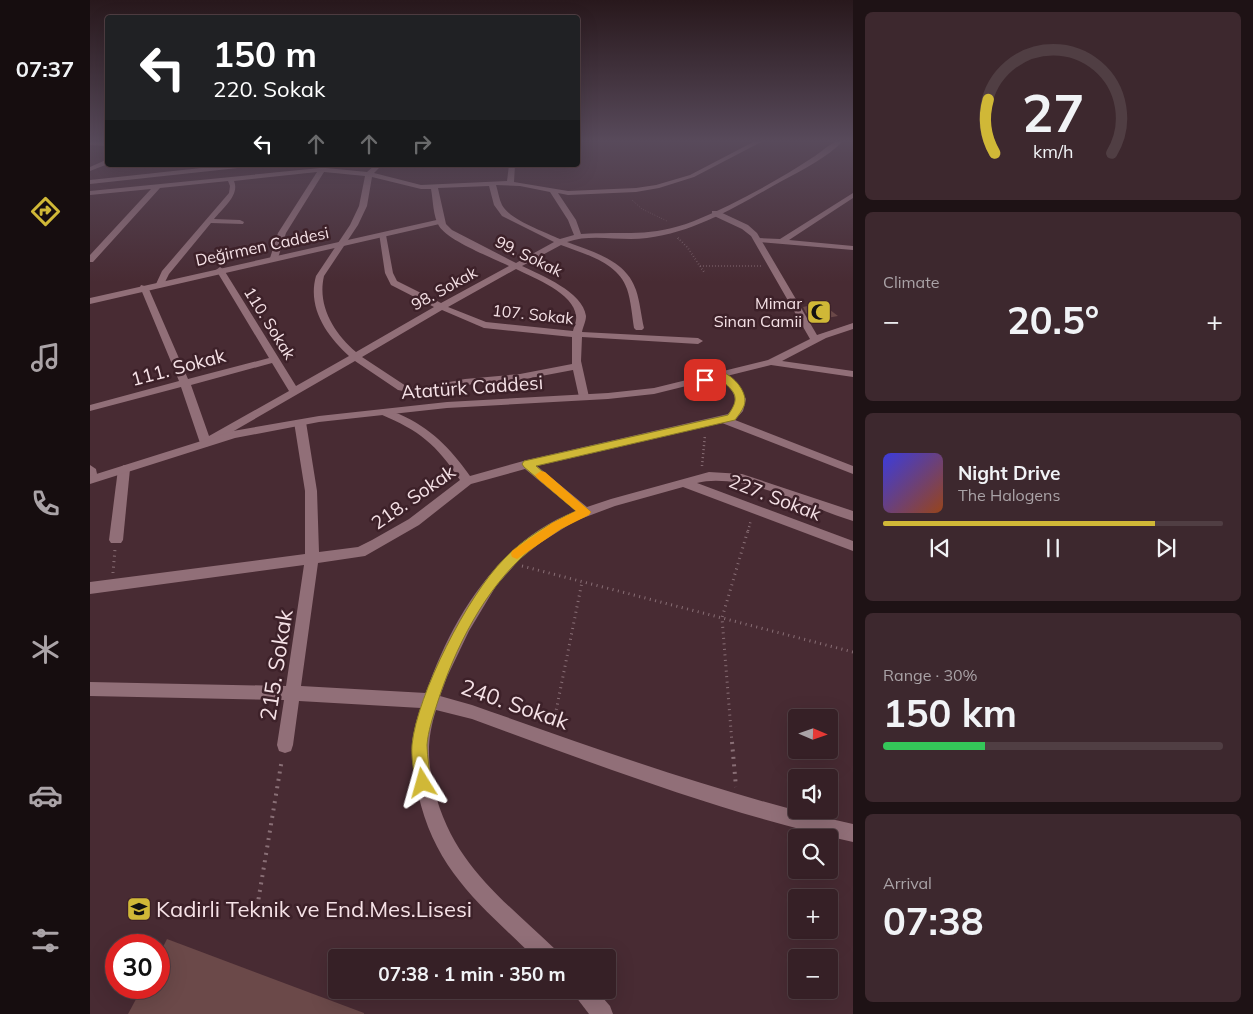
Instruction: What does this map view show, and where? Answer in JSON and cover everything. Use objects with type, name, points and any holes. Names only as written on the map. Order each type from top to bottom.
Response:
[{"type":"street","points":[[90,193],[144,187]]},
{"type":"street","points":[[90,260],[156,187]]},
{"type":"street","points":[[160,284],[165,273],[232,193],[233,187]]},
{"type":"street","points":[[274,258],[282,233],[311,187]]},
{"type":"street","points":[[366,187],[360,214],[320,276],[317,297],[328,329],[345,348],[402,388],[412,392],[423,392],[458,383],[493,378],[511,379],[577,366]]},
{"type":"street","points":[[420,187],[444,187]]},
{"type":"street","points":[[493,187],[496,201],[505,214],[560,242],[600,257],[621,272],[631,288],[639,328]]},
{"type":"street","points":[[530,187],[578,193],[654,187]]},
{"type":"street","name":"98. Sokak","points":[[206,443],[356,355],[560,242],[578,236],[631,237],[667,232],[715,213],[765,187]]},
{"type":"street","points":[[434,188],[441,221]]},
{"type":"street","points":[[553,191],[572,220],[578,236]]},
{"type":"street","points":[[781,242],[853,195]]},
{"type":"street","points":[[715,213],[745,227],[758,240],[815,340]]},
{"type":"street","points":[[210,221],[240,222]]},
{"type":"street","name":"Değirmen Caddesi","points":[[90,301],[144,287],[441,221]]},
{"type":"street","name":"99. Sokak","points":[[441,221],[445,229],[457,238],[552,282],[576,302],[581,316],[578,334],[577,366],[584,398]]},
{"type":"street","name":"107. Sokak","points":[[382,235],[389,273],[394,283],[441,307],[484,325],[578,334],[698,341]]},
{"type":"street","points":[[758,240],[853,248]]},
{"type":"street","name":"110. Sokak","points":[[220,270],[294,391]]},
{"type":"street","points":[[144,287],[185,383],[206,443]]},
{"type":"street","name":"Atatürk Caddesi","points":[[91,476],[124,469],[206,443],[300,422],[447,405],[584,398],[654,391],[771,362],[815,340],[853,326]]},
{"type":"street","name":"111. Sokak","points":[[90,408],[275,359]]},
{"type":"street","points":[[771,362],[853,374]]},
{"type":"street","points":[[722,375],[736,388],[740,398],[740,406],[735,414],[725,420]]},
{"type":"street","points":[[384,412],[407,421],[431,435],[447,452],[467,480]]},
{"type":"street","points":[[725,420],[853,470]]},
{"type":"street","name":"218. Sokak","points":[[90,588],[312,559],[367,549],[414,522],[467,480],[527,464],[725,420]]},
{"type":"street","name":"215. Sokak","points":[[285,745],[312,559],[310,475],[300,422]]},
{"type":"street","points":[[527,464],[585,512]]},
{"type":"street","points":[[116,540],[124,469]]},
{"type":"street","points":[[541,949],[474,884],[456,863],[443,841],[431,812],[420,764],[423,725],[439,676],[463,627],[491,582],[508,562],[535,540],[571,518],[585,512],[701,478],[720,475],[742,478],[853,516]]},
{"type":"street","name":"227. Sokak","points":[[684,483],[853,546]]},
{"type":"street","name":"240. Sokak","points":[[90,689],[292,693],[431,701],[472,712],[737,804],[853,833]]},
{"type":"street","points":[[590,999],[602,1014]]},
{"type":"path","points":[[624,191],[642,209],[680,227]]},
{"type":"path","points":[[667,232],[688,248],[704,272]]},
{"type":"path","points":[[700,266],[773,266]]},
{"type":"path","points":[[701,478],[706,424]]},
{"type":"path","points":[[737,804],[722,618],[754,509]]},
{"type":"path","points":[[112,585],[116,540]]},
{"type":"path","points":[[508,562],[853,652]]},
{"type":"path","points":[[550,740],[582,581]]},
{"type":"path","name":"215. Sokak","points":[[256,914],[285,745]]},
{"type":"building","name":"Mimar Sinan Camii","points":[[821,303],[838,316],[816,320],[806,313],[803,307]]},
{"type":"building","points":[[170,940],[364,1013],[364,1014],[128,1014],[136,999],[170,999]]},
{"type":"slow traffic","points":[[517,554],[556,526],[585,512],[541,475]]},
{"type":"place","name":"Mimar Sinan Camii","points":[[819,312]]},
{"type":"place","name":"Kadirli Teknik ve End.Mes.Lisesi","points":[[139,909]]},
{"type":"route","points":[[423,783],[420,764],[423,725],[439,676],[463,627],[491,582],[515,555],[535,540],[571,518],[585,512],[527,464],[732,417],[740,406],[739,392],[722,375],[705,380]]}]
